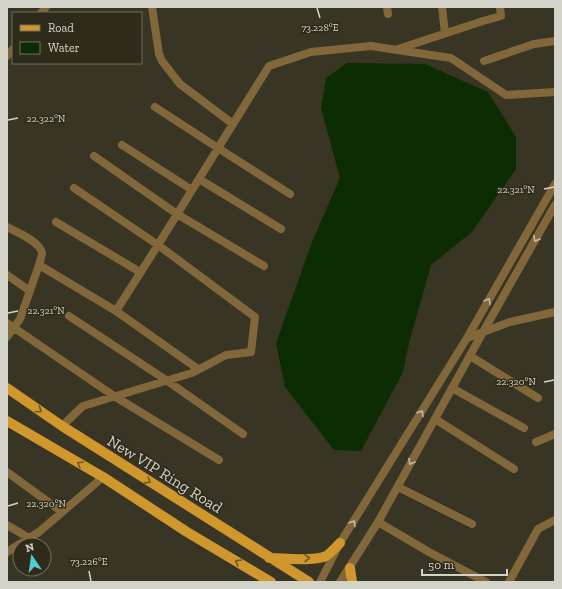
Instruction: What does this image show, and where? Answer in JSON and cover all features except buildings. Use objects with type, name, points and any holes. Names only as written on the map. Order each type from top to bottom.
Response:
[{"type":"main road","name":"New VIP Ring Road","points":[[7,388],[62,426],[309,582]]},
{"type":"main road","points":[[7,421],[103,477],[187,532],[271,582]]},
{"type":"main road","points":[[269,558],[320,558],[327,555],[340,543]]},
{"type":"main road","points":[[350,568],[352,582]]},
{"type":"street","points":[[152,7],[159,54],[162,61],[180,84],[234,124]]},
{"type":"street","points":[[442,7],[445,33]]},
{"type":"street","points":[[395,50],[483,20],[501,16],[500,7]]},
{"type":"street","points":[[484,61],[534,44],[555,41]]},
{"type":"street","points":[[116,311],[269,66],[311,52],[371,46],[451,58],[506,95],[555,92]]},
{"type":"street","points":[[155,107],[290,194]]},
{"type":"street","points":[[122,145],[192,190]]},
{"type":"street","points":[[94,156],[177,214],[264,266]]},
{"type":"street","points":[[199,179],[281,229]]},
{"type":"street","points":[[320,582],[340,543],[467,338],[555,184]]},
{"type":"street","points":[[62,426],[83,406],[192,373],[226,355],[251,352],[255,317],[158,245],[74,188]]},
{"type":"street","points":[[340,582],[350,568],[398,487],[555,205]]},
{"type":"street","points":[[56,222],[140,272]]},
{"type":"street","points":[[7,227],[35,242],[42,254],[20,319],[10,326],[7,337]]},
{"type":"street","points":[[39,265],[116,311],[198,369]]},
{"type":"street","points":[[7,275],[30,291]]},
{"type":"street","points":[[467,338],[510,322],[555,312]]},
{"type":"street","points":[[69,316],[166,380],[243,434]]},
{"type":"street","points":[[10,326],[114,396],[219,460]]},
{"type":"street","points":[[470,356],[538,398]]},
{"type":"street","points":[[452,388],[524,428]]},
{"type":"street","points":[[435,419],[514,469]]},
{"type":"street","points":[[536,442],[555,434]]},
{"type":"street","points":[[7,472],[62,512]]},
{"type":"street","points":[[31,537],[39,532],[103,477]]},
{"type":"street","points":[[398,487],[472,524]]},
{"type":"street","points":[[509,582],[538,528],[555,520]]},
{"type":"street","points":[[378,522],[429,552],[486,582]]},
{"type":"street","points":[[7,525],[27,537]]},
{"type":"water","points":[[347,63],[425,64],[488,92],[516,137],[516,169],[472,232],[431,265],[409,343],[403,372],[361,451],[334,450],[285,387],[276,343],[312,242],[340,178],[321,108],[326,78]]}]
